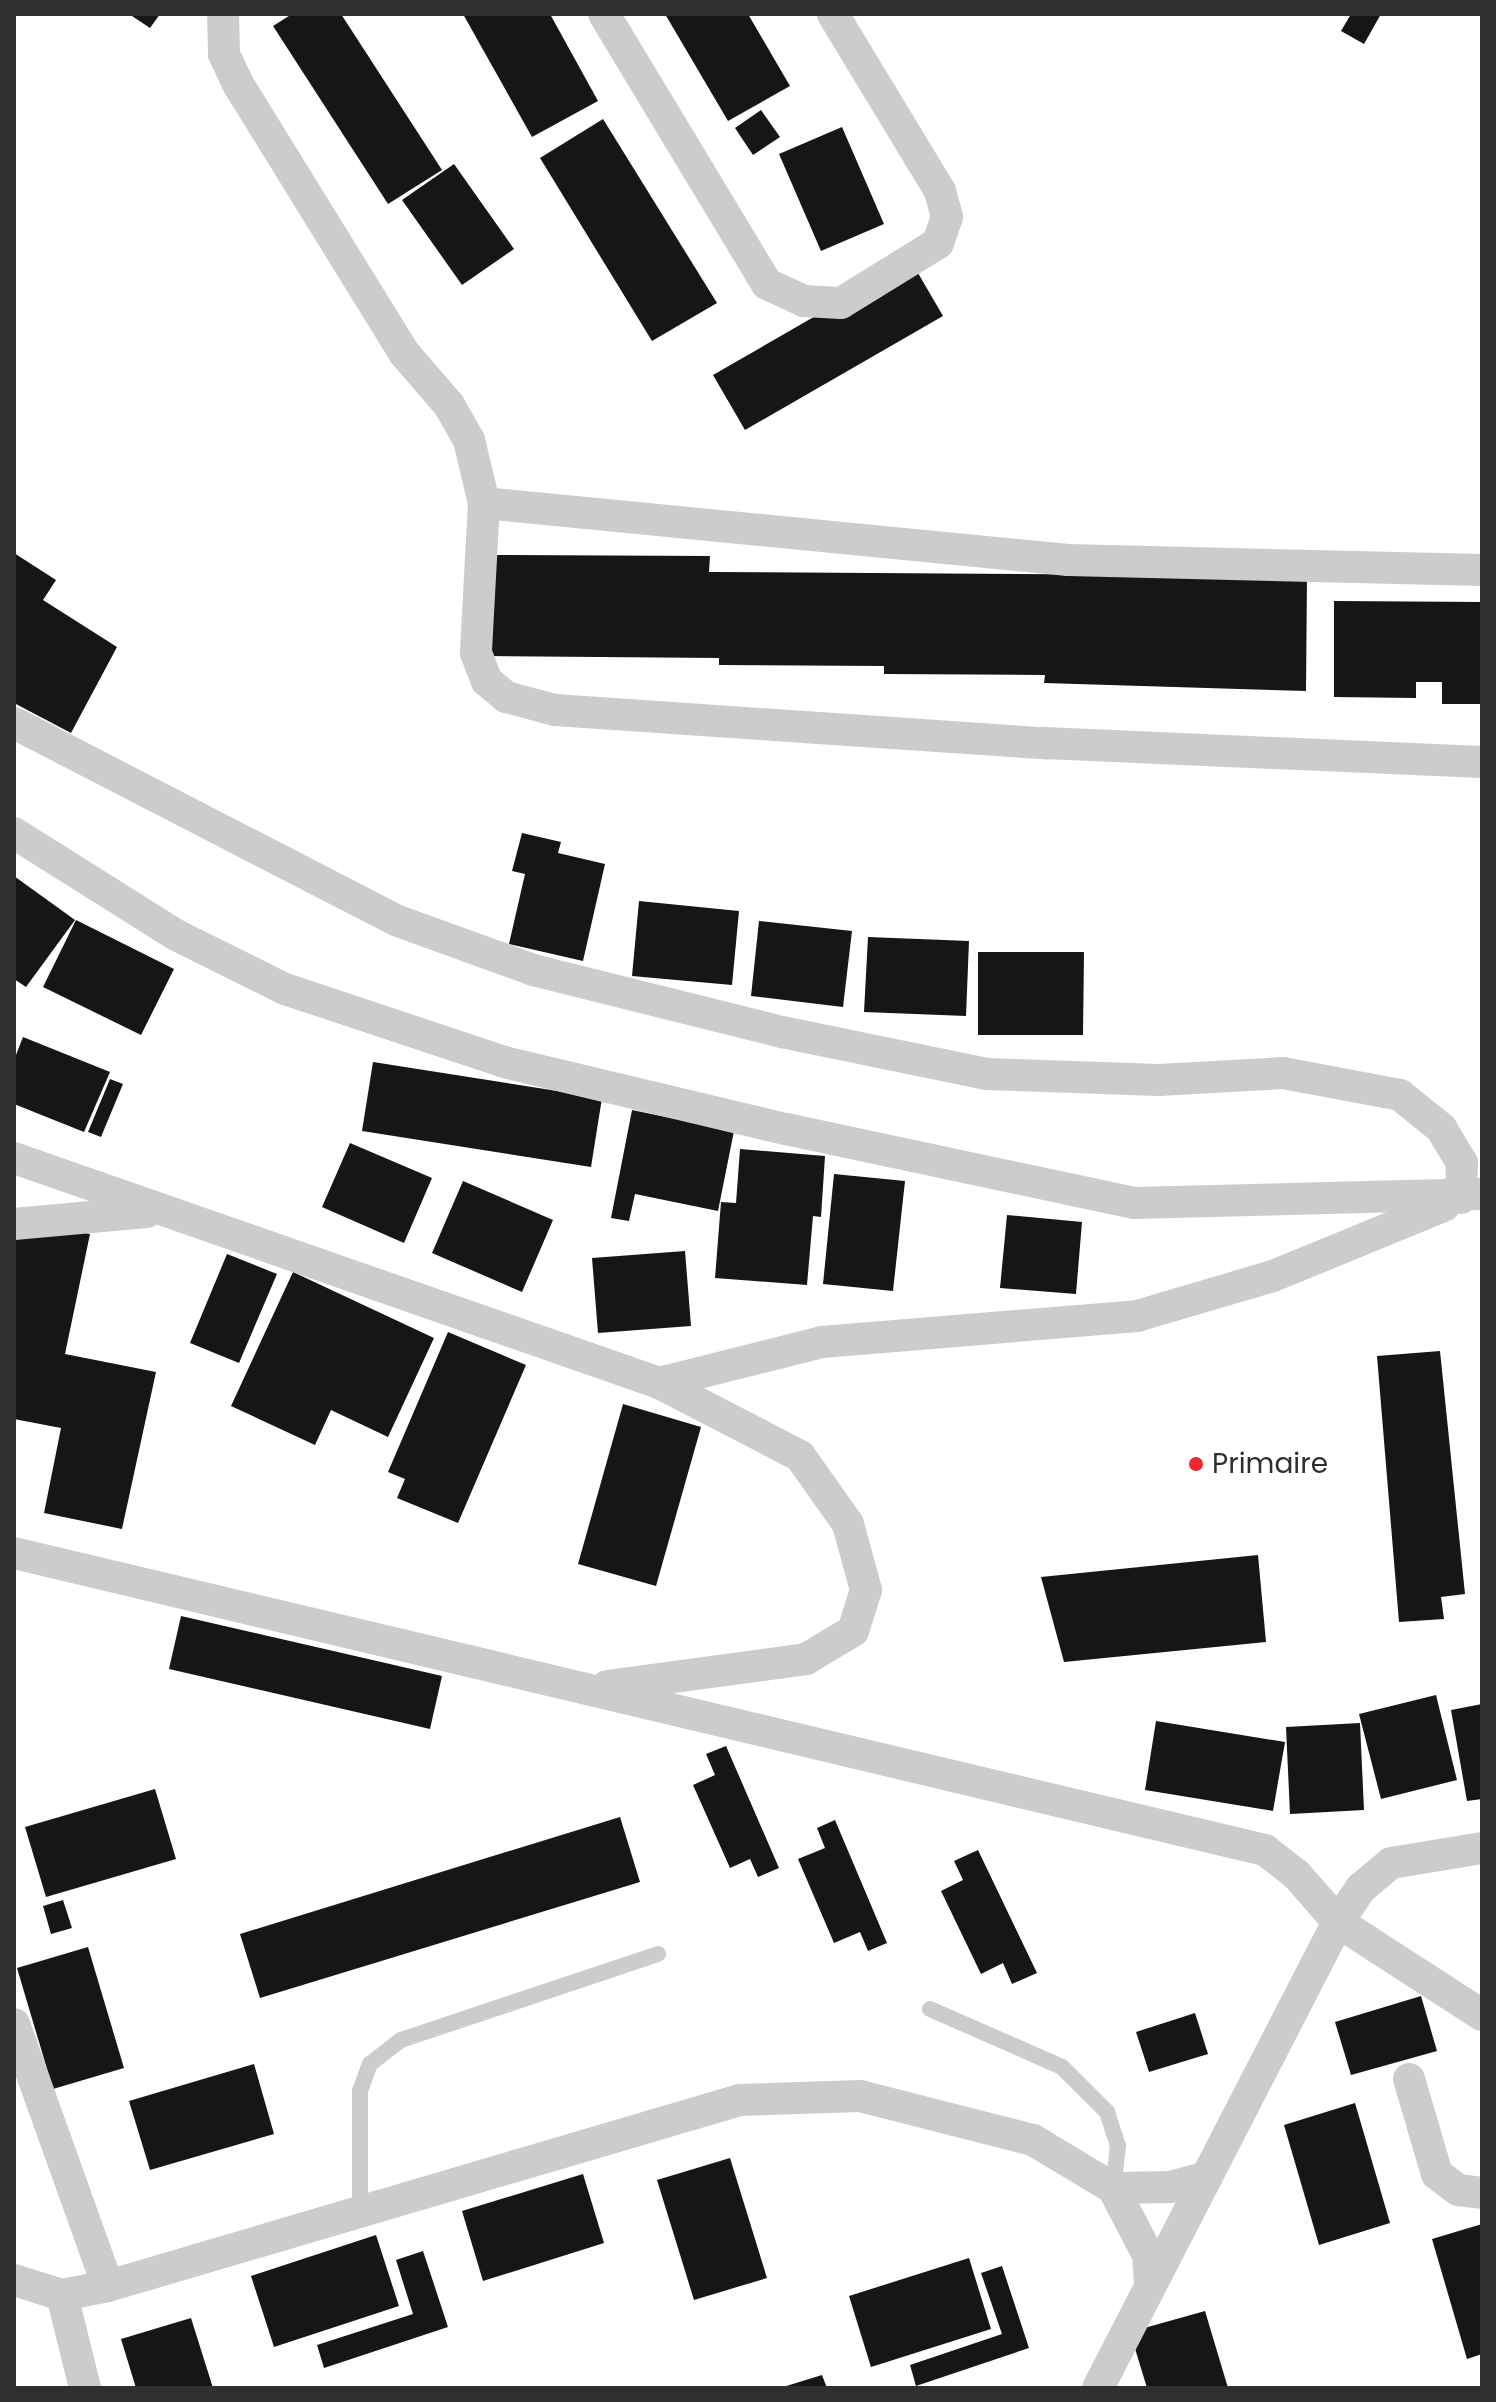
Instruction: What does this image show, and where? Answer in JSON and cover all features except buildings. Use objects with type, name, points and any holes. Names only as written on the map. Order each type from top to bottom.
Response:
[{"type":"street","points":[[223,14],[224,54],[238,84],[405,354],[449,405],[469,440],[484,503],[476,653],[487,681],[506,697],[555,710],[1045,743],[1482,762]]},
{"type":"street","points":[[604,14],[767,284],[804,301],[841,303],[938,243],[947,217],[940,191],[833,14]]},
{"type":"street","points":[[484,503],[1068,560],[1482,570]]},
{"type":"street","points":[[14,723],[398,921],[533,970],[782,1032],[987,1074],[1159,1080],[1283,1073],[1400,1095],[1448,1139],[1462,1163],[1472,1196]]},
{"type":"street","points":[[14,833],[176,935],[285,989],[504,1062],[786,1129],[1134,1203],[1472,1196]]},
{"type":"street","points":[[14,1158],[155,1211],[659,1383],[800,1456],[848,1524],[866,1590],[853,1631],[806,1659],[585,1689]]},
{"type":"street","points":[[659,1383],[822,1342],[1137,1316],[1273,1276],[1472,1196]]},
{"type":"street","points":[[14,1224],[155,1211]]},
{"type":"street","points":[[14,1553],[1265,1850],[1296,1874],[1338,1922],[1482,2015]]},
{"type":"street","points":[[1098,2388],[1338,1922],[1361,1888],[1391,1863],[1482,1848]]},
{"type":"street","points":[[14,2024],[108,2286]]},
{"type":"street","points":[[1409,2079],[1437,2174],[1458,2190],[1482,2193]]},
{"type":"street","points":[[14,2280],[62,2295],[108,2286],[360,2215],[740,2100],[860,2096],[935,2112],[1033,2140],[1113,2188],[1148,2255],[1150,2286]]},
{"type":"street","points":[[1113,2188],[1170,2187],[1207,2177]]},
{"type":"street","points":[[62,2295],[85,2388]]},
{"type":"lane","points":[[360,2215],[360,2091],[370,2064],[401,2040],[658,1954]]},
{"type":"lane","points":[[930,2009],[1062,2067],[1107,2112],[1118,2146],[1113,2188]]},
{"type":"place","name":"Primaire","points":[[1196,1464]]}]
